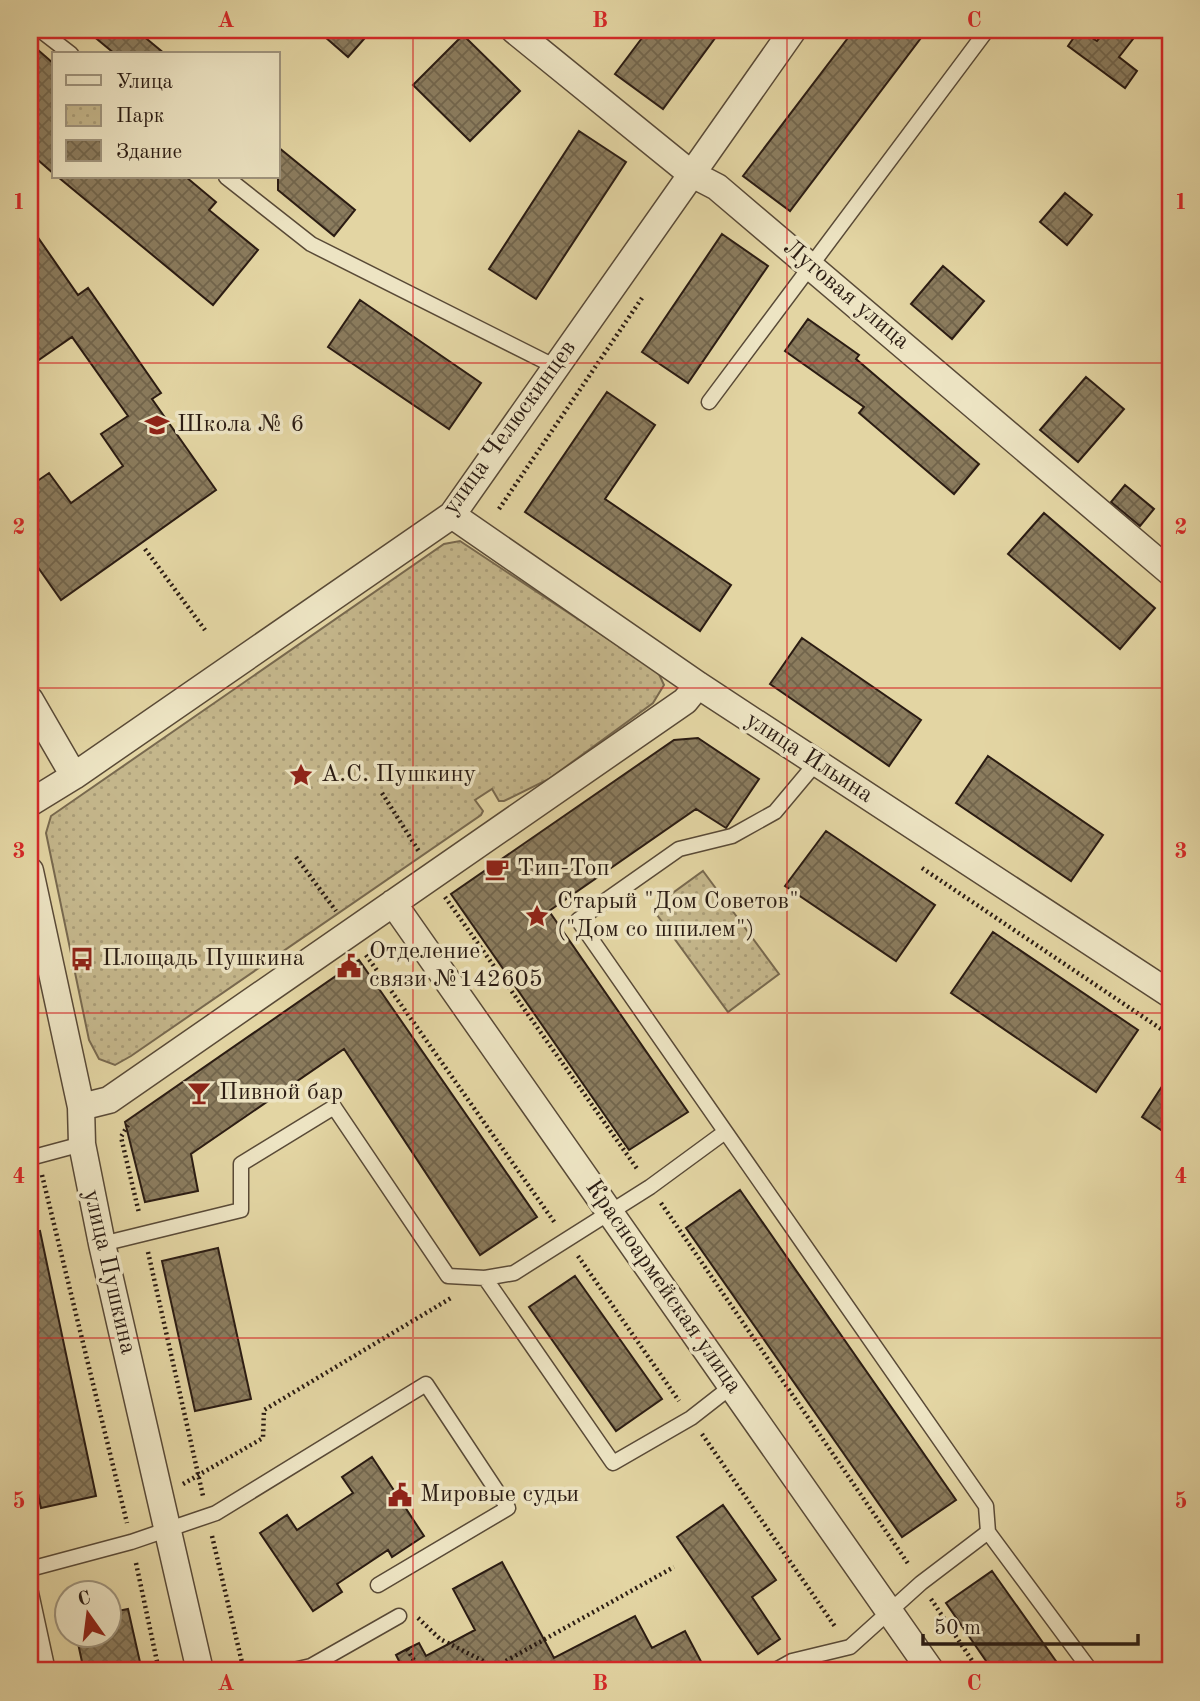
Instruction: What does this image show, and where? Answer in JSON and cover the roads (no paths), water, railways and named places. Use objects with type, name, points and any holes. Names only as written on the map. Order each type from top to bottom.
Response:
[{"type":"street","name":"Луговая улица","points":[[513,30],[690,173],[717,187],[1170,572]]},
{"type":"street","name":"улица Челюскинцев","points":[[30,803],[74,776],[452,515],[793,30]]},
{"type":"street","name":"улица Ильина","points":[[452,515],[698,685],[1170,994]]},
{"type":"street","points":[[81,1107],[109,1100],[685,701],[698,685]]},
{"type":"street","points":[[30,700],[74,776]]},
{"type":"street","name":"улица Пушкина","points":[[30,871],[81,1107],[82,1144],[102,1244],[200,1671]]},
{"type":"street","name":"Красноармейская улица","points":[[393,903],[931,1671]]},
{"type":"lane","points":[[40,30],[68,52]]},
{"type":"lane","points":[[709,402],[987,30]]},
{"type":"lane","points":[[227,178],[311,244],[556,367]]},
{"type":"lane","points":[[816,763],[775,812],[732,836],[679,849],[578,920],[986,1506],[988,1532],[1091,1671]]},
{"type":"lane","points":[[102,1244],[241,1210],[241,1164],[334,1107],[448,1276],[485,1278],[514,1273],[650,1187],[725,1132]]},
{"type":"lane","points":[[34,1157],[82,1144]]},
{"type":"lane","points":[[485,1278],[613,1463],[691,1418],[732,1386]]},
{"type":"lane","points":[[30,1569],[169,1531],[208,1516],[426,1384],[508,1508],[378,1585]]},
{"type":"lane","points":[[774,1671],[792,1661],[850,1647],[921,1583],[988,1532]]},
{"type":"lane","points":[[30,1587],[48,1671]]},
{"type":"lane","points":[[289,1671],[311,1665],[406,1615]]},
{"type":"place","name":"Школа № 6","points":[[157,425]]},
{"type":"place","name":"А.С. Пушкину","points":[[301,775]]},
{"type":"place","name":"Тип-Топ","points":[[497,869]]},
{"type":"place","name":"Старый \"Дом Советов\" (\"Дом со шпилем\")","points":[[537,916]]},
{"type":"place","name":"Площадь Пушкина","points":[[82,959]]},
{"type":"place","name":"Отделение связи №142605","points":[[349,966]]},
{"type":"place","name":"Пивной бар","points":[[199,1093]]},
{"type":"place","name":"Мировые судьи","points":[[400,1495]]}]
